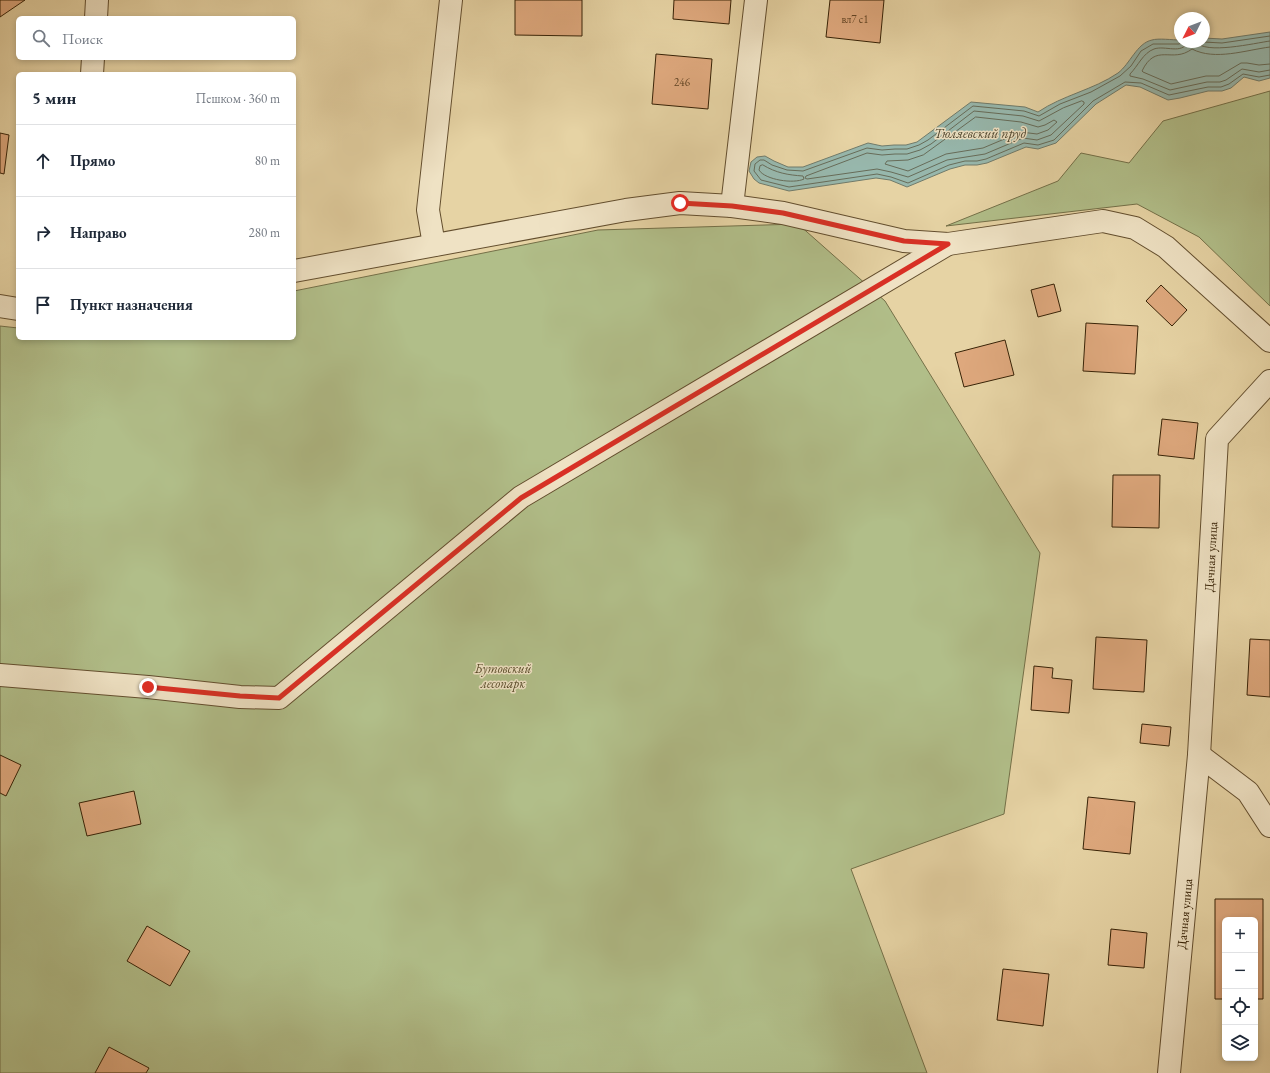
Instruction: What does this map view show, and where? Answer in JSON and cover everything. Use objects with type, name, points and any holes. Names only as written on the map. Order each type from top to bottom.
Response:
[{"type":"street","points":[[96,16],[97,0]]},
{"type":"street","points":[[434,245],[428,210],[452,0]]},
{"type":"street","points":[[732,206],[756,0]]},
{"type":"street","points":[[92,72],[93,60]]},
{"type":"street","points":[[296,271],[626,210],[680,203],[732,206],[783,213],[904,241],[948,244],[1102,221],[1135,228],[1166,247],[1270,341]]},
{"type":"street","points":[[0,675],[240,696],[279,698],[521,498],[948,244]]},
{"type":"street","points":[[0,306],[16,309]]},
{"type":"street","name":"Дачная улица","points":[[1169,1073],[1199,755],[1217,438],[1270,381]]},
{"type":"street","points":[[1199,755],[1248,792],[1270,826]]},
{"type":"green space","points":[[1270,91],[1270,306],[1199,237],[1137,204],[946,226],[1058,181],[1081,153],[1129,163],[1163,121]]},
{"type":"green space","name":"Бутовский лесопарк","points":[[798,224],[885,301],[1040,553],[1004,814],[851,869],[927,1073],[0,1073],[0,326],[16,328],[16,340],[296,340],[296,291],[598,230]]},
{"type":"water","name":"Тюляевский пруд","points":[[1270,32],[1270,78],[1259,81],[1244,77],[1231,88],[1222,91],[1208,91],[1168,100],[1140,87],[1126,85],[1096,104],[1056,143],[1038,149],[1026,147],[987,163],[965,165],[950,169],[907,187],[890,180],[876,178],[789,191],[759,183],[754,179],[749,171],[751,162],[757,157],[765,156],[788,167],[803,167],[868,143],[882,146],[906,145],[917,142],[971,102],[1025,107],[1038,112],[1118,73],[1142,45],[1152,40],[1174,40],[1174,48],[1210,48],[1210,38],[1222,39]]},
{"type":"building","points":[[0,0],[25,0],[0,17]]},
{"type":"building","points":[[515,0],[582,0],[582,36],[515,35]]},
{"type":"building","points":[[674,0],[731,0],[729,24],[673,19]]},
{"type":"building","points":[[830,0],[884,0],[880,43],[826,37]]},
{"type":"building","points":[[656,54],[712,59],[708,109],[652,104]]},
{"type":"building","points":[[0,133],[9,135],[4,174],[0,173]]},
{"type":"building","points":[[1054,284],[1061,311],[1038,317],[1031,290]]},
{"type":"building","points":[[1161,285],[1187,310],[1172,326],[1146,301]]},
{"type":"building","points":[[1086,323],[1138,326],[1135,374],[1083,371]]},
{"type":"building","points":[[1005,340],[1014,375],[964,387],[955,353]]},
{"type":"building","points":[[1162,419],[1198,423],[1194,459],[1158,455]]},
{"type":"building","points":[[1113,475],[1160,475],[1159,528],[1112,527]]},
{"type":"building","points":[[1096,637],[1147,640],[1144,692],[1093,689]]},
{"type":"building","points":[[1250,639],[1270,640],[1270,697],[1247,695]]},
{"type":"building","points":[[1034,666],[1053,668],[1052,678],[1072,680],[1069,713],[1031,710]]},
{"type":"building","points":[[1142,724],[1171,727],[1169,746],[1140,743]]},
{"type":"building","points":[[0,755],[21,765],[6,796],[0,793]]},
{"type":"building","points":[[134,791],[141,824],[87,836],[79,803]]},
{"type":"building","points":[[1088,797],[1135,802],[1130,854],[1083,849]]},
{"type":"building","points":[[1215,899],[1263,899],[1263,999],[1258,999],[1258,917],[1222,917],[1222,999],[1215,999]]},
{"type":"building","points":[[147,926],[190,951],[170,986],[127,961]]},
{"type":"building","points":[[1111,929],[1147,933],[1144,968],[1108,965]]},
{"type":"building","points":[[1003,969],[1049,974],[1043,1026],[997,1020]]},
{"type":"building","points":[[109,1047],[149,1068],[146,1073],[95,1073]]},
{"type":"route","points":[[148,687],[240,696],[279,698],[521,498],[948,244],[904,241],[783,213],[732,206],[680,203]]}]
